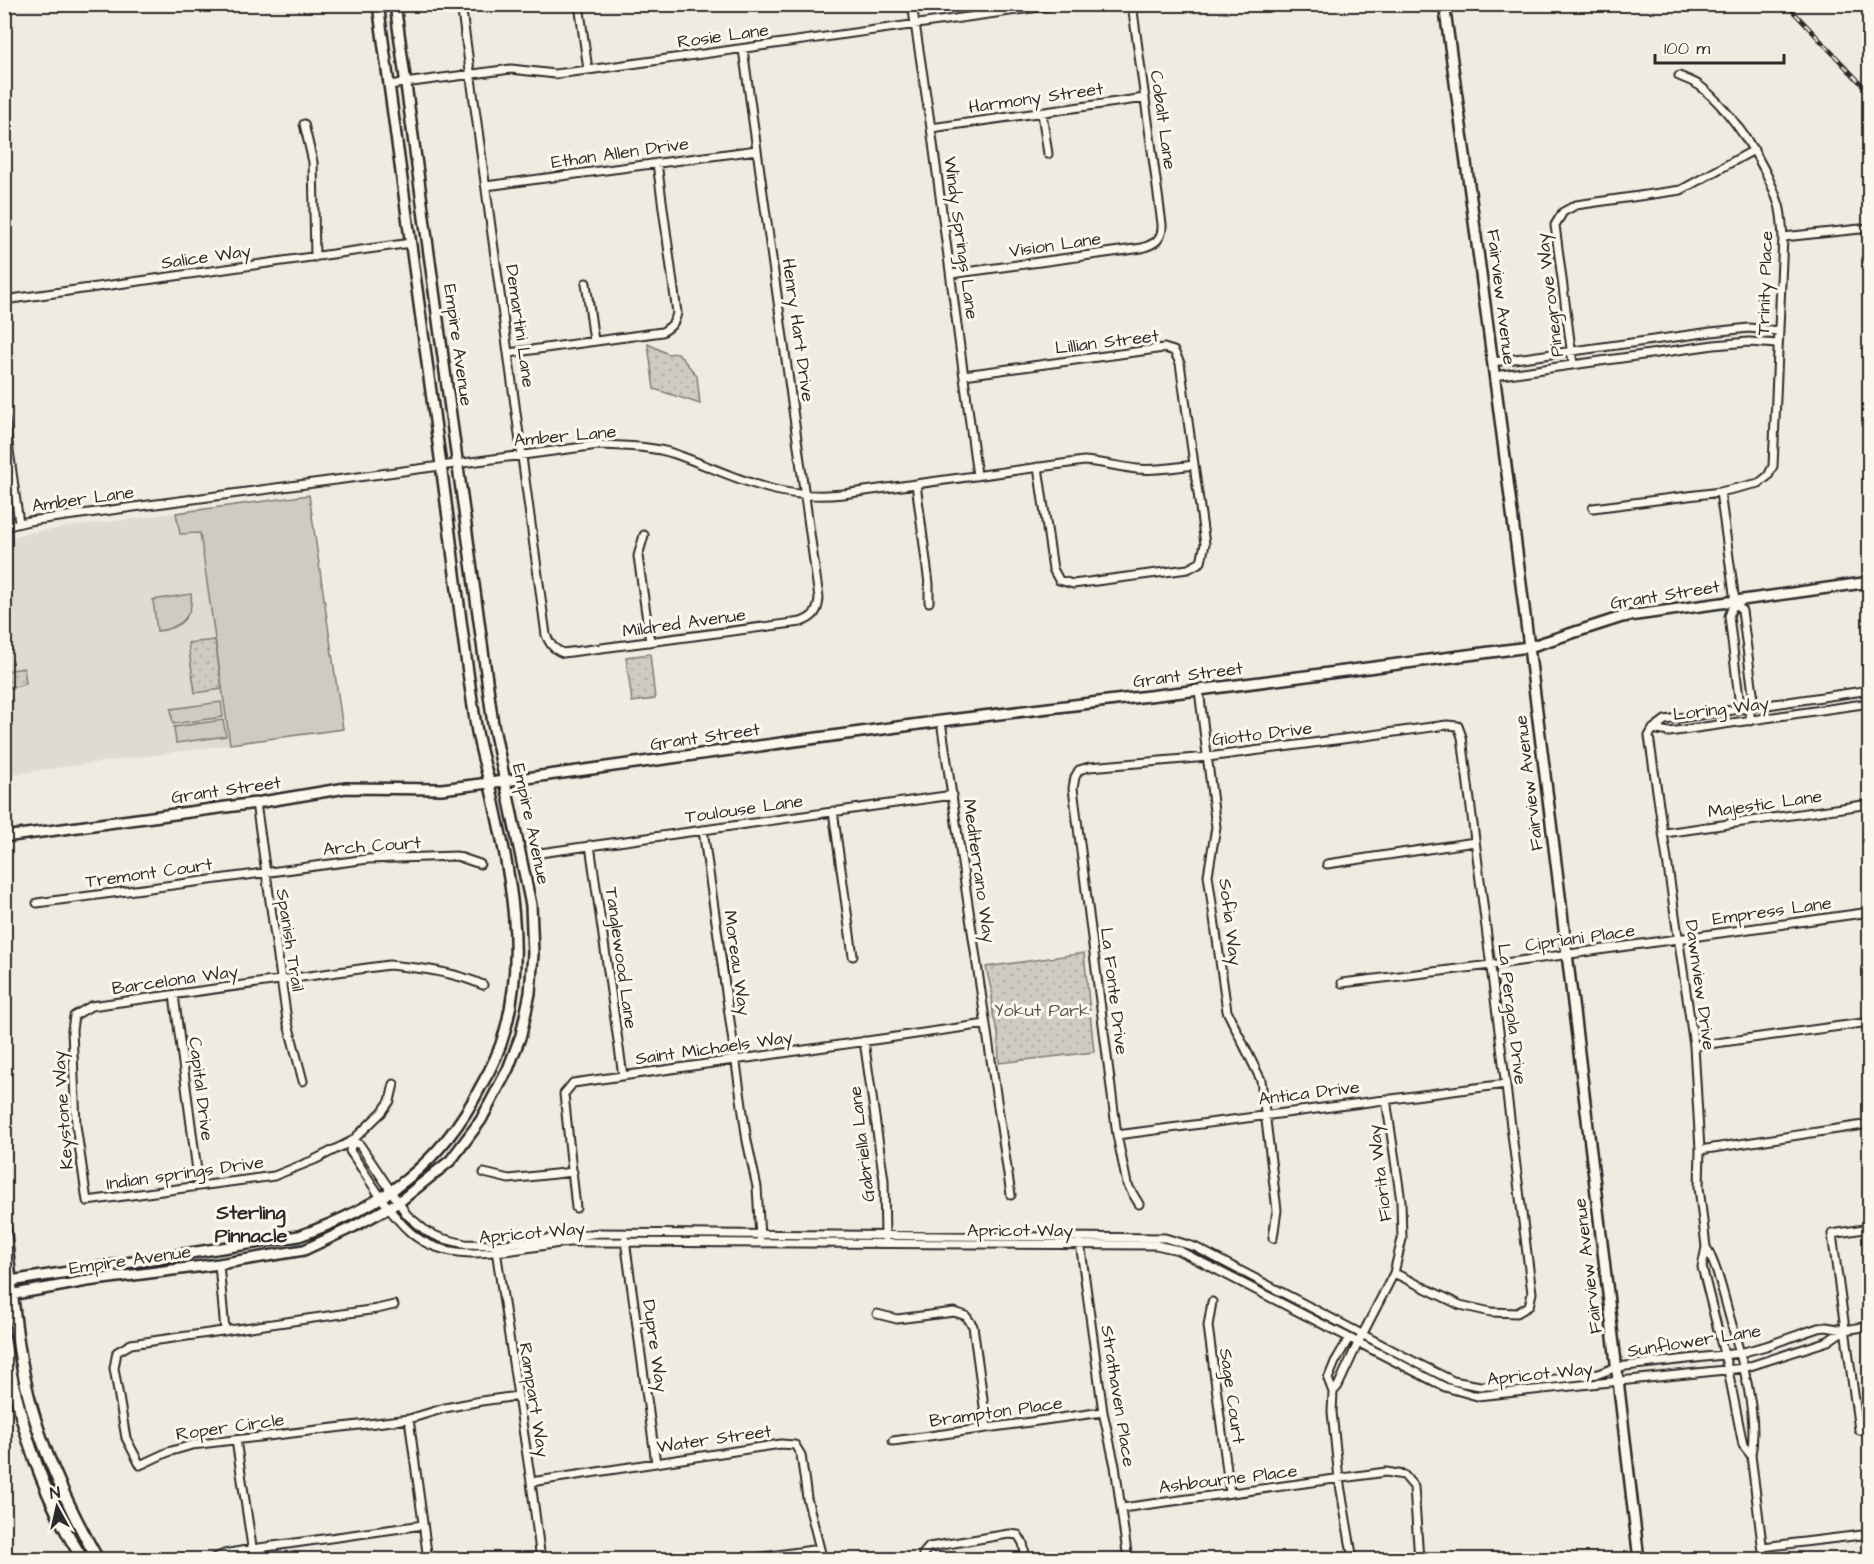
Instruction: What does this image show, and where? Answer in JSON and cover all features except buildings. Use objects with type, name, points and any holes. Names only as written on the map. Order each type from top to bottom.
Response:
[{"type":"main road","points":[[4,1223],[9,1296],[32,1408],[45,1450],[59,1484],[98,1560]]},
{"type":"main road","points":[[4,1339],[21,1418],[34,1458],[60,1522],[83,1560]]},
{"type":"main road","points":[[75,1546],[87,1540]]},
{"type":"street","name":"Empire Avenue","points":[[8,1282],[299,1236],[353,1215],[417,1173],[432,1158],[468,1113],[493,1064],[505,1032],[517,956],[515,909],[476,729],[378,4]]},
{"type":"street","name":"Empire Avenue","points":[[9,1296],[87,1281],[219,1264],[303,1250],[353,1227],[399,1202],[451,1160],[481,1120],[508,1069],[520,1035],[530,993],[533,954],[531,905],[506,780],[492,724],[395,4]]},
{"type":"street","name":"Demartini Lane","points":[[461,4],[546,635],[555,650]]},
{"type":"street","points":[[579,4],[588,70]]},
{"type":"street","name":"Windy Springs Lane","points":[[912,4],[931,128],[977,476]]},
{"type":"street","name":"Rosie Lane","points":[[389,85],[511,69],[555,74],[915,25],[1016,8],[1061,4]]},
{"type":"street","name":"Cobalt Lane","points":[[1132,4],[1162,224],[1159,238]]},
{"type":"street","name":"Fairview Avenue","points":[[1444,4],[1475,223],[1529,647],[1639,1560]]},
{"type":"street","name":"Henry Hart Drive","points":[[743,49],[819,598],[815,615]]},
{"type":"street","name":"Trinity Place","points":[[1593,508],[1720,492],[1759,483],[1768,476],[1773,466],[1783,237],[1780,207],[1769,178],[1754,150],[1732,119],[1700,85],[1679,76]]},
{"type":"street","name":"Harmony Street","points":[[931,128],[1145,98]]},
{"type":"street","points":[[1042,113],[1047,153]]},
{"type":"street","points":[[304,124],[313,162],[315,257]]},
{"type":"street","name":"Ethan Allen Drive","points":[[486,186],[758,150]]},
{"type":"street","name":"Pinegrove Way","points":[[1573,364],[1555,225],[1563,212],[1576,205],[1681,190],[1754,150]]},
{"type":"street","points":[[509,353],[662,332],[676,320],[677,313],[657,163]]},
{"type":"street","points":[[1783,237],[1869,228]]},
{"type":"street","name":"Vision Lane","points":[[951,274],[1142,248],[1153,245],[1159,238]]},
{"type":"street","name":"Salice Way","points":[[4,300],[411,243]]},
{"type":"street","points":[[586,283],[594,341]]},
{"type":"street","points":[[1493,362],[1711,332],[1749,328],[1778,331]]},
{"type":"street","points":[[1494,376],[1714,345],[1749,342],[1778,344]]},
{"type":"street","name":"Lillian Street","points":[[964,375],[1164,348],[1174,351],[1180,363],[1194,465]]},
{"type":"street","points":[[4,414],[19,523]]},
{"type":"street","name":"Amber Lane","points":[[4,527],[19,523],[598,445],[631,446],[673,454],[767,489],[805,495],[837,495],[1084,461],[1157,470],[1194,465]]},
{"type":"street","points":[[1038,467],[1053,569],[1059,580],[1073,584],[1188,569],[1201,562],[1205,544],[1194,465]]},
{"type":"street","points":[[916,484],[929,584],[929,602]]},
{"type":"street","points":[[1720,492],[1736,601],[1742,611],[1744,623],[1753,693],[1749,708],[1751,721]]},
{"type":"street","points":[[644,535],[638,556],[650,642]]},
{"type":"street","name":"Grant Street","points":[[4,837],[256,803],[346,788],[442,789],[1529,647],[1622,617],[1869,582]]},
{"type":"street","points":[[1736,601],[1729,616],[1739,698],[1749,708]]},
{"type":"street","name":"Mildred Avenue","points":[[555,650],[571,653],[801,622],[815,615]]},
{"type":"street","name":"Sofia Way","points":[[1198,690],[1216,827],[1208,875],[1227,1011],[1261,1080],[1277,1210],[1273,1239]]},
{"type":"street","name":"Loring Way","points":[[1653,729],[1665,720],[1869,690]]},
{"type":"street","name":"Loring Way","points":[[1653,729],[1669,732],[1869,703]]},
{"type":"street","name":"Mediterrano Way","points":[[941,722],[1011,1195]]},
{"type":"street","name":"Giotto Drive","points":[[1075,777],[1079,770],[1089,767],[1208,757],[1447,725],[1458,726]]},
{"type":"street","name":"La Pergola Drive","points":[[1394,1273],[1460,1305],[1491,1312],[1517,1313],[1529,1306],[1532,1293],[1462,737],[1458,726]]},
{"type":"street","name":"Dawnview Drive","points":[[1653,729],[1649,736],[1649,747],[1665,833],[1694,1047],[1700,1149],[1699,1187],[1706,1247],[1702,1267],[1728,1370],[1743,1445],[1751,1455]]},
{"type":"street","name":"La Fonte Drive","points":[[1075,777],[1073,788],[1117,1135],[1126,1184],[1139,1204]]},
{"type":"street","name":"Toulouse Lane","points":[[540,853],[953,795]]},
{"type":"street","name":"Spanish Trail","points":[[256,803],[287,1020],[303,1081]]},
{"type":"street","name":"Majestic Lane","points":[[1665,833],[1869,804]]},
{"type":"street","points":[[833,811],[854,956]]},
{"type":"street","name":"Moreau Way","points":[[703,830],[747,1141],[757,1187],[760,1243]]},
{"type":"street","points":[[1327,864],[1475,842]]},
{"type":"street","name":"Tanglewood Lane","points":[[590,846],[623,1076]]},
{"type":"street","name":"Arch Court","points":[[265,872],[368,859],[456,856],[480,864]]},
{"type":"street","name":"Tremont Court","points":[[37,903],[265,872]]},
{"type":"street","name":"Empress Lane","points":[[1678,939],[1869,912]]},
{"type":"street","name":"Cipriani Place","points":[[1342,983],[1678,939]]},
{"type":"street","name":"Barcelona Way","points":[[74,1016],[91,1006],[389,965],[422,968],[470,979],[483,985]]},
{"type":"street","name":"Capital Drive","points":[[174,995],[199,1186]]},
{"type":"street","name":"Keystone Way","points":[[74,1016],[72,1030],[76,1125],[87,1202]]},
{"type":"street","points":[[1694,1047],[1869,1022]]},
{"type":"street","name":"Saint Michaels Way","points":[[576,1208],[564,1094],[573,1083],[986,1024]]},
{"type":"street","name":"Gabriella Lane","points":[[864,1041],[884,1180],[885,1244]]},
{"type":"street","name":"Indian springs Drive","points":[[87,1202],[274,1176],[352,1141],[382,1112],[390,1101],[394,1084]]},
{"type":"street","name":"Antica Drive","points":[[1117,1135],[1506,1084]]},
{"type":"street","name":"Fiorita Way","points":[[1333,1392],[1394,1273],[1402,1239],[1401,1201],[1386,1099]]},
{"type":"street","points":[[1700,1149],[1869,1124]]},
{"type":"street","name":"Apricot Way","points":[[1617,1367],[1598,1374],[1495,1386],[1467,1385],[1453,1381],[1179,1240],[1150,1236],[1080,1241],[885,1244],[569,1242],[497,1253],[466,1253],[435,1246],[411,1234],[389,1208],[350,1151],[352,1141],[360,1145],[416,1224],[441,1238],[465,1244],[495,1245],[574,1234],[760,1233],[885,1235],[1080,1241],[1156,1245],[1178,1250],[1445,1387],[1477,1396],[1619,1381]]},
{"type":"street","points":[[484,1173],[509,1179],[573,1172]]},
{"type":"street","points":[[1869,1228],[1832,1234],[1859,1430],[1869,1429]]},
{"type":"street","name":"Dupre Way","points":[[624,1234],[656,1463]]},
{"type":"street","name":"Strathaven Place","points":[[1080,1241],[1103,1412],[1122,1508],[1128,1560]]},
{"type":"street","name":"Rampart Way","points":[[495,1245],[541,1560]]},
{"type":"street","name":"Dawnview Drive","points":[[1706,1247],[1714,1263],[1744,1368],[1754,1441],[1751,1455],[1764,1560]]},
{"type":"street","points":[[219,1264],[225,1331],[394,1305]]},
{"type":"street","name":"Sage Court","points":[[1212,1302],[1208,1326],[1230,1494]]},
{"type":"street","points":[[877,1314],[897,1319],[954,1312],[966,1316],[973,1326],[987,1428]]},
{"type":"street","name":"Sunflower Lane","points":[[1617,1367],[1740,1353],[1818,1328],[1844,1330],[1869,1326]]},
{"type":"street","name":"Sunflower Lane","points":[[1619,1381],[1744,1368],[1828,1341],[1844,1330]]},
{"type":"street","name":"Roper Circle","points":[[225,1331],[131,1344],[117,1352],[114,1368],[126,1438],[140,1466],[168,1452],[192,1445],[409,1419],[445,1408],[518,1396]]},
{"type":"street","points":[[1349,1338],[1328,1379],[1333,1392],[1332,1412],[1339,1479],[1353,1560]]},
{"type":"street","name":"Brampton Place","points":[[893,1442],[1103,1412]]},
{"type":"street","points":[[409,1419],[428,1560]]},
{"type":"street","points":[[236,1440],[254,1560]]},
{"type":"street","name":"Water Street","points":[[531,1482],[781,1444],[795,1445],[801,1455],[807,1498],[819,1549]]},
{"type":"street","name":"Ashbourne Place","points":[[1122,1508],[1386,1472],[1404,1475],[1414,1487],[1419,1560]]},
{"type":"street","points":[[210,1560],[224,1554],[252,1549],[423,1525]]},
{"type":"street","points":[[923,1560],[923,1554],[928,1546],[1009,1534],[1018,1535],[1023,1543],[1026,1560]]},
{"type":"street","points":[[1763,1547],[1869,1534]]},
{"type":"street","points":[[741,1560],[819,1549],[822,1560]]},
{"type":"shaded area","points":[[309,495],[343,729],[5,775],[4,539],[34,532]]},
{"type":"green space","points":[[648,344],[668,354],[678,353],[697,376],[700,404],[654,389]]},
{"type":"green space","points":[[309,495],[343,729],[230,744],[200,533],[180,534],[176,513]]},
{"type":"green space","points":[[191,594],[190,609],[183,620],[172,628],[157,631],[153,600]]},
{"type":"green space","points":[[215,640],[222,689],[195,693],[188,643]]},
{"type":"green space","points":[[650,654],[655,699],[632,702],[626,657]]},
{"type":"green space","points":[[24,668],[26,683],[5,688],[5,671]]},
{"type":"green space","points":[[221,702],[223,717],[173,724],[171,709]]},
{"type":"green space","points":[[223,720],[226,736],[176,743],[174,727]]},
{"type":"green space","name":"Yokut Park","points":[[1084,953],[1094,1052],[999,1063],[998,1034],[986,967]]},
{"type":"railway","points":[[1786,4],[1870,93]]},
{"type":"district","name":"Sterling Pinnacle","points":[[251,1224]]}]
